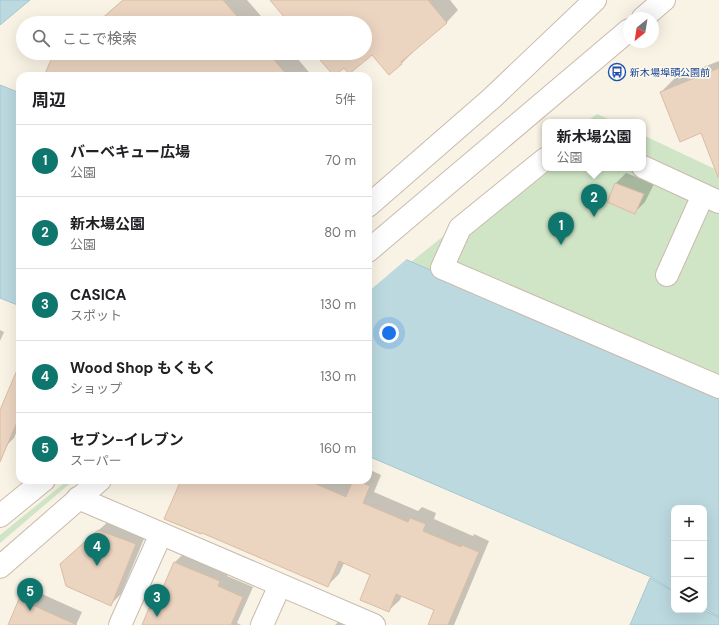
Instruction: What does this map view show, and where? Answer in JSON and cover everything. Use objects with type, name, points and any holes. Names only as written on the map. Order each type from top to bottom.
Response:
[{"type":"street","points":[[372,203],[492,98],[594,0]]},
{"type":"street","points":[[650,12],[664,0]]},
{"type":"street","points":[[372,248],[623,35]]},
{"type":"street","points":[[542,161],[460,228],[442,268],[719,387]]},
{"type":"street","points":[[646,168],[711,198],[667,275]]},
{"type":"street","points":[[0,516],[39,484]]},
{"type":"street","points":[[0,567],[95,484]]},
{"type":"street","points":[[78,498],[374,625]]},
{"type":"street","points":[[120,625],[161,534]]},
{"type":"street","points":[[262,625],[280,585]]},
{"type":"green space","points":[[597,114],[608,119],[590,119]]},
{"type":"green space","points":[[646,136],[719,171],[719,395],[411,262],[542,157],[542,171],[646,171]]},
{"type":"green space","points":[[63,484],[69,484],[0,543],[0,535]]},
{"type":"water","points":[[0,0],[30,0],[0,25]]},
{"type":"water","points":[[0,85],[16,91],[16,304],[0,298]]},
{"type":"water","points":[[372,245],[719,395],[719,617],[707,610],[707,505],[671,505],[671,589],[651,577],[372,458]]},
{"type":"water","points":[[650,578],[671,590],[671,613],[707,613],[707,612],[719,618],[719,625],[630,625]]},
{"type":"pier","points":[[372,243],[408,258],[372,289]]},
{"type":"building","points":[[123,0],[223,0],[237,16],[105,16]]},
{"type":"building","points":[[270,0],[428,0],[447,23],[401,62],[402,64],[389,75],[372,55],[372,16],[283,16]]},
{"type":"building","points":[[51,60],[274,60],[285,72],[46,72]]},
{"type":"building","points":[[320,60],[366,60],[351,72],[347,72],[344,68],[339,72],[331,72]]},
{"type":"building","points":[[719,68],[718,177],[701,133],[680,142],[660,92]]},
{"type":"building","points":[[615,183],[644,194],[635,214],[607,202]]},
{"type":"building","points":[[16,372],[16,424],[0,462],[0,410]]},
{"type":"building","points":[[179,484],[316,484],[346,497],[351,484],[365,484],[370,486],[363,503],[408,522],[410,518],[426,524],[423,531],[461,547],[462,545],[479,552],[448,625],[428,625],[434,610],[396,594],[389,612],[360,600],[370,575],[339,561],[328,587],[202,533],[201,534],[164,519]]},
{"type":"building","points":[[98,530],[136,544],[111,606],[66,586],[60,564]]},
{"type":"building","points":[[174,562],[220,581],[218,586],[243,597],[231,625],[142,625],[149,608],[153,610]]},
{"type":"building","points":[[19,599],[77,625],[8,625]]},
{"type":"place","name":"新木場埠頭公園前","points":[[617,72]]},
{"type":"place","name":"新木場公園","points":[[594,217]]},
{"type":"place","name":"バーベキュー広場","points":[[561,245]]},
{"type":"place","name":"Wood Shop もくもく","points":[[97,566]]},
{"type":"place","name":"セブン-イレブン","points":[[30,611]]},
{"type":"place","name":"CASICA","points":[[157,617]]}]
